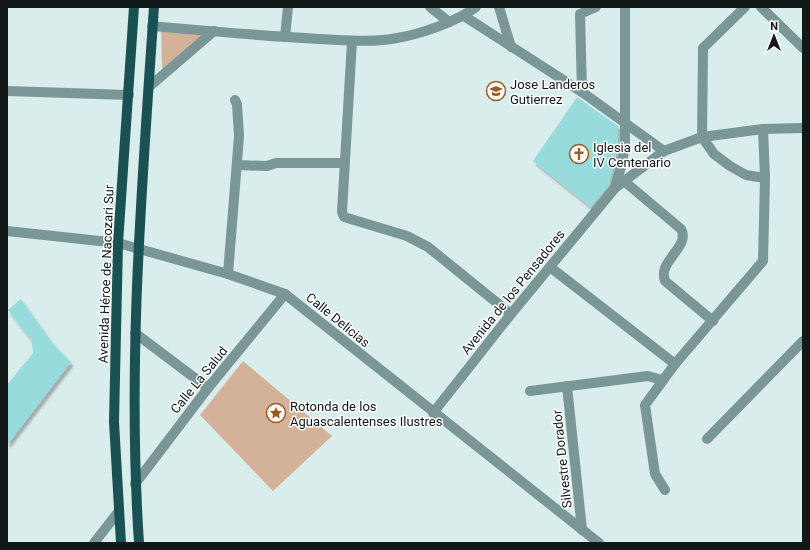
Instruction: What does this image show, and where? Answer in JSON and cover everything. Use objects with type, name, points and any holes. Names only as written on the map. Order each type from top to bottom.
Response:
[{"type":"main road","name":"Avenida Héroe de Nacozari Sur","points":[[121,543],[114,422],[118,243],[134,7]]},
{"type":"main road","points":[[139,543],[135,484],[135,333],[154,7]]},
{"type":"street","points":[[285,38],[288,7]]},
{"type":"street","points":[[430,7],[449,22]]},
{"type":"street","points":[[152,26],[285,38],[352,40],[397,38],[449,22],[464,16],[476,7]]},
{"type":"street","points":[[499,7],[511,47]]},
{"type":"street","points":[[582,92],[580,14],[596,7]]},
{"type":"street","name":"Avenida de los Pensadores","points":[[615,188],[625,147],[625,7]]},
{"type":"street","points":[[745,7],[703,48],[702,137],[714,154],[730,166],[746,175],[765,178]]},
{"type":"street","points":[[761,7],[772,11],[803,48]]},
{"type":"street","points":[[464,16],[582,92],[664,151]]},
{"type":"street","points":[[150,86],[214,32]]},
{"type":"street","points":[[352,40],[344,163],[342,212],[344,217],[407,236],[428,247],[511,314]]},
{"type":"street","points":[[7,91],[129,95]]},
{"type":"street","points":[[228,274],[239,136],[236,100]]},
{"type":"street","name":"Avenida de los Pensadores","points":[[433,413],[511,314],[615,188],[624,181],[664,151],[702,137],[763,129],[803,128]]},
{"type":"street","points":[[665,490],[655,474],[645,405],[675,364],[763,262],[765,178],[763,129]]},
{"type":"street","points":[[237,165],[267,166],[276,163],[344,163]]},
{"type":"street","points":[[624,181],[681,229],[684,234],[683,240],[665,267],[663,276],[665,281],[713,321]]},
{"type":"street","name":"Calle Delicias","points":[[7,231],[118,243],[228,274],[285,294],[433,413],[599,543]]},
{"type":"street","points":[[550,267],[675,364]]},
{"type":"street","name":"Calle La Salud","points":[[135,484],[208,388],[285,294]]},
{"type":"street","points":[[135,333],[208,388]]},
{"type":"street","points":[[707,439],[803,341]]},
{"type":"street","points":[[530,391],[648,376],[662,380]]},
{"type":"street","name":"Silvestre Dorador","points":[[567,386],[582,530]]},
{"type":"street","points":[[94,543],[119,511]]},
{"type":"shaded area","points":[[161,30],[205,34],[162,69]]},
{"type":"shaded area","points":[[243,361],[332,436],[273,491],[200,415]]},
{"type":"building","name":"Iglesia del IV Centenario","points":[[577,97],[618,126],[618,146],[609,185],[591,207],[533,161]]},
{"type":"building","points":[[21,299],[54,345],[71,362],[7,445],[7,385],[33,353],[32,341],[8,310]]},
{"type":"place","name":"Jose Landeros Gutierrez","points":[[496,91]]},
{"type":"place","name":"Iglesia del IV Centenario","points":[[579,154]]},
{"type":"place","name":"Rotonda de los Aguascalentenses Ilustres","points":[[276,413]]}]
